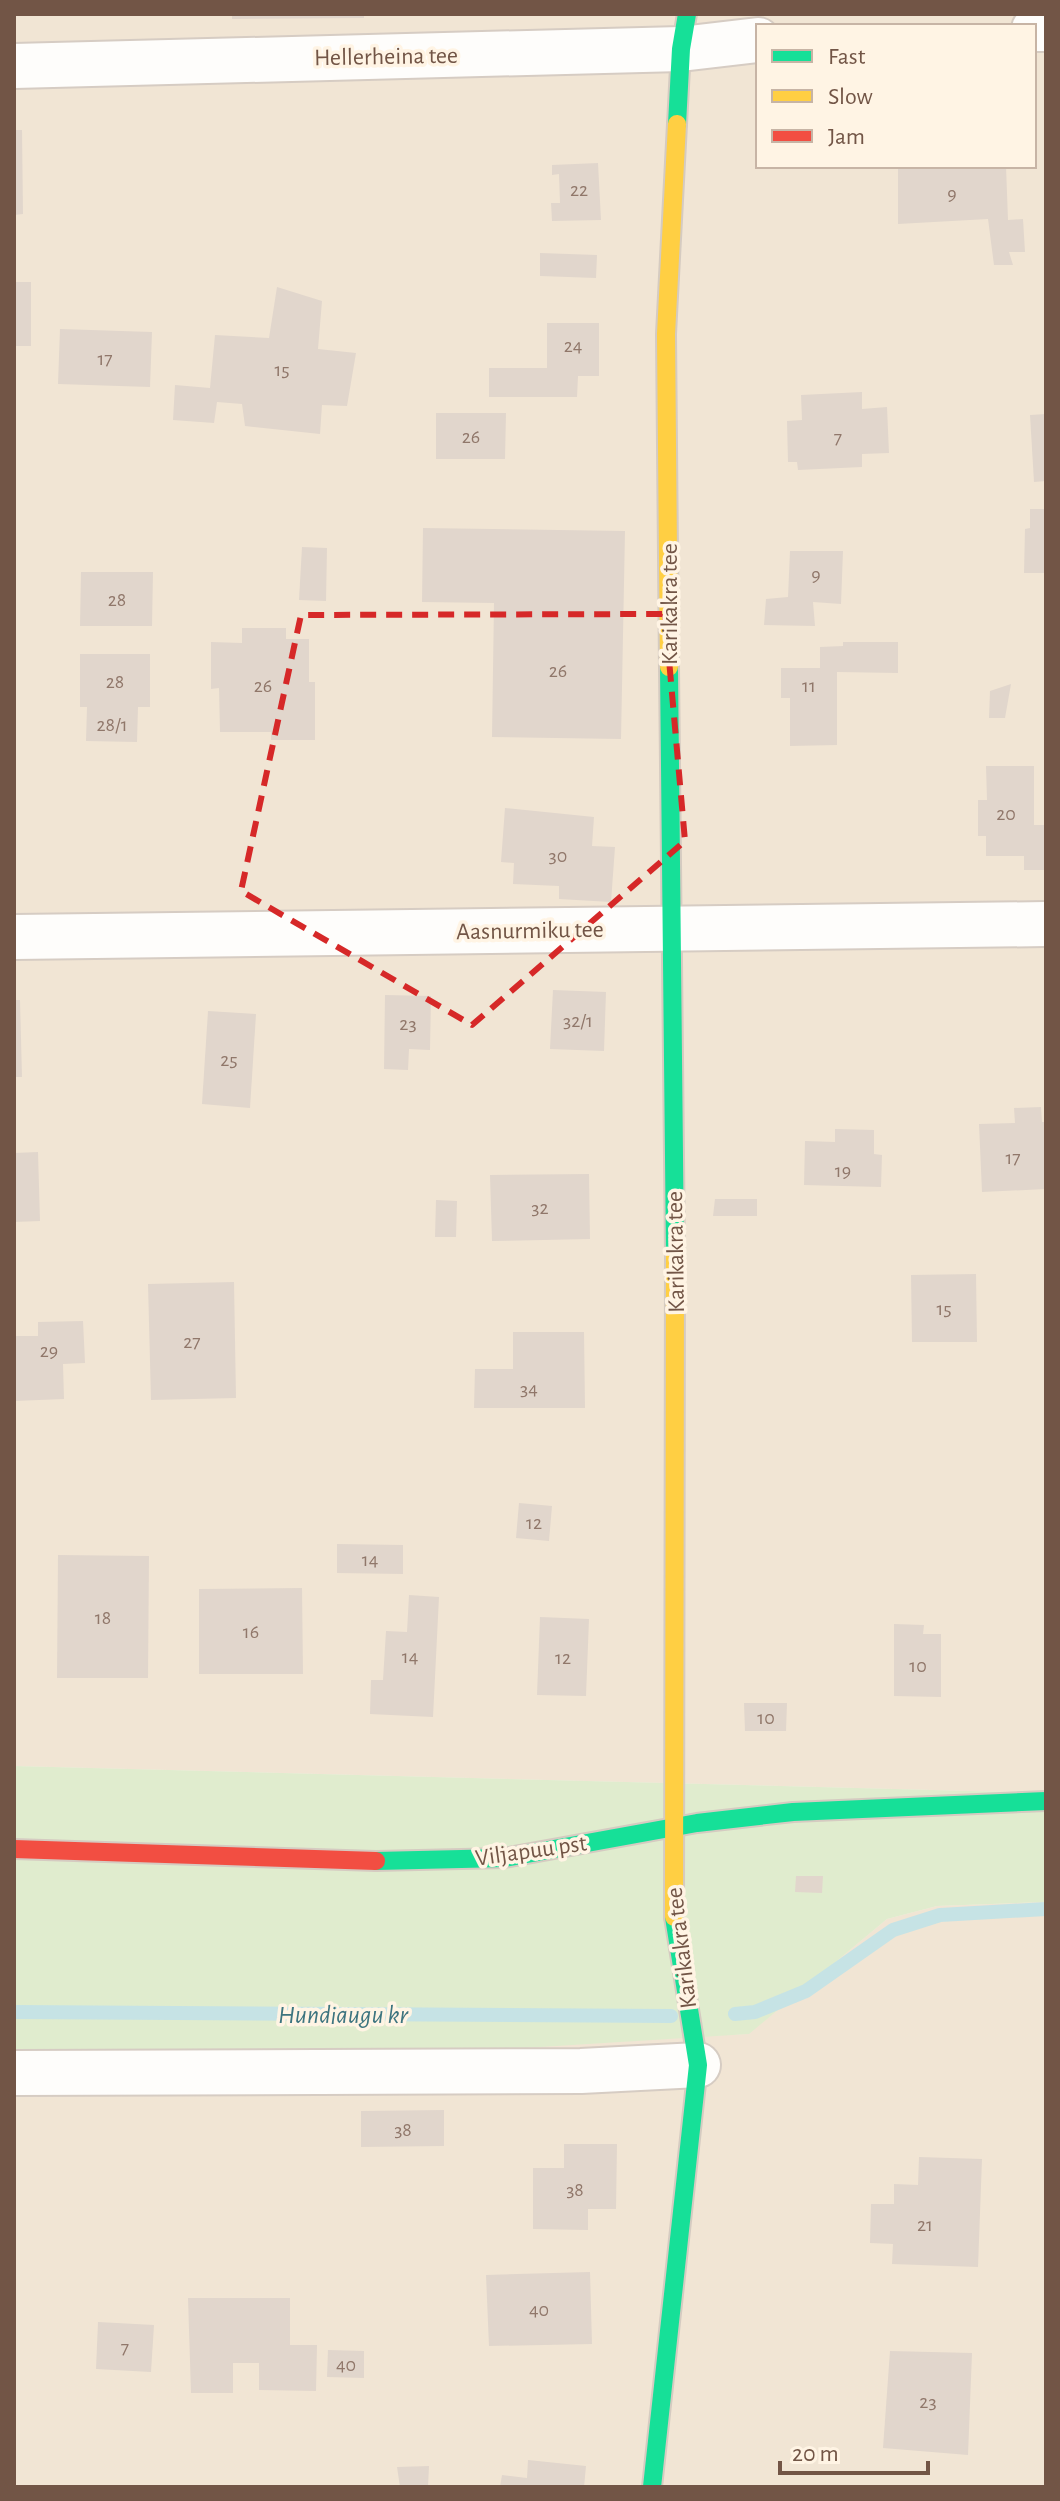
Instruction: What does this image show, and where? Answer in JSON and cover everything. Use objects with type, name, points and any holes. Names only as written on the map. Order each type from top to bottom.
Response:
[{"type":"street","name":"Hellerheina tee","points":[[14,66],[684,31],[756,40]]},
{"type":"street","name":"Karikakra tee","points":[[652,2487],[698,2065],[672,1906],[677,1411],[666,334],[684,31]]},
{"type":"street","name":"Aasnurmiku tee","points":[[14,937],[1046,924]]},
{"type":"street","name":"Viljapuu pst","points":[[14,1849],[402,1862],[504,1858],[697,1823],[793,1812],[1046,1801]]},
{"type":"street","points":[[14,2073],[550,2071],[698,2065]]},
{"type":"highlighted area","points":[[665,614],[685,841],[472,1025],[241,891],[301,615]]},
{"type":"shaded area","points":[[14,14],[1046,14],[1046,1793],[14,1766]]},
{"type":"shaded area","points":[[1046,1902],[1046,2487],[14,2487],[14,2062],[748,2034],[887,1919],[937,1906]]},
{"type":"green space","points":[[14,1766],[1046,1793],[1046,1902],[937,1906],[887,1919],[749,2034],[255,2065],[14,2062]]},
{"type":"building","points":[[232,14],[364,14],[364,18],[232,19]]},
{"type":"building","points":[[14,130],[22,130],[23,214],[14,215]]},
{"type":"building","points":[[598,163],[601,220],[552,221],[551,203],[560,203],[559,174],[552,175],[552,165]]},
{"type":"building","points":[[898,168],[1006,168],[1008,220],[1023,219],[1025,252],[1009,252],[1013,265],[994,265],[988,219],[898,224]]},
{"type":"building","points":[[540,253],[597,255],[596,278],[540,276]]},
{"type":"building","points":[[14,282],[31,282],[31,346],[14,346]]},
{"type":"building","points":[[277,287],[322,301],[318,349],[356,353],[347,406],[322,405],[320,434],[245,426],[242,404],[217,402],[214,423],[173,420],[175,385],[210,388],[215,335],[269,338]]},
{"type":"building","points":[[547,323],[599,323],[599,376],[578,376],[577,397],[489,397],[489,368],[547,368]]},
{"type":"building","points":[[60,329],[152,332],[150,387],[58,384]]},
{"type":"building","points":[[862,392],[862,409],[887,407],[889,453],[862,454],[862,467],[798,470],[797,462],[788,462],[787,421],[802,420],[801,395]]},
{"type":"building","points":[[436,413],[506,413],[505,459],[436,459]]},
{"type":"building","points":[[1046,414],[1046,481],[1034,482],[1030,415]]},
{"type":"building","points":[[1030,509],[1046,509],[1046,573],[1024,573],[1025,529],[1030,528]]},
{"type":"building","points":[[423,528],[625,531],[621,739],[492,737],[494,603],[422,602]]},
{"type":"building","points":[[302,547],[327,548],[326,601],[299,600]]},
{"type":"building","points":[[790,551],[843,551],[841,604],[813,602],[815,626],[764,625],[766,599],[788,597]]},
{"type":"building","points":[[81,572],[153,572],[152,626],[80,626]]},
{"type":"building","points":[[242,628],[286,628],[286,639],[309,639],[309,682],[315,682],[315,740],[271,740],[271,732],[220,732],[219,688],[211,689],[211,642],[242,643]]},
{"type":"building","points":[[843,642],[898,642],[898,673],[837,672],[837,745],[790,746],[790,698],[781,698],[781,668],[820,668],[820,647],[843,646]]},
{"type":"building","points":[[80,654],[150,654],[150,707],[138,707],[137,742],[86,741],[87,707],[80,707]]},
{"type":"building","points":[[1011,684],[1005,718],[989,718],[990,691]]},
{"type":"building","points":[[986,766],[1034,766],[1034,825],[1046,825],[1046,870],[1024,870],[1024,856],[986,856],[986,836],[978,836],[978,800],[987,800]]},
{"type":"building","points":[[505,808],[594,817],[592,846],[615,847],[611,902],[559,899],[559,886],[513,884],[514,863],[501,862]]},
{"type":"building","points":[[553,990],[606,992],[604,1051],[550,1049]]},
{"type":"building","points":[[385,995],[431,996],[430,1050],[409,1049],[408,1070],[384,1069]]},
{"type":"building","points":[[14,1000],[20,1000],[22,1077],[14,1077]]},
{"type":"building","points":[[208,1011],[256,1014],[250,1108],[202,1104]]},
{"type":"building","points":[[1041,1107],[1042,1122],[1046,1122],[1046,1189],[982,1192],[979,1124],[1015,1123],[1014,1108]]},
{"type":"building","points":[[835,1129],[874,1130],[874,1154],[882,1155],[881,1187],[804,1185],[805,1141],[835,1142]]},
{"type":"building","points":[[38,1152],[40,1221],[14,1222],[14,1153]]},
{"type":"building","points":[[589,1174],[590,1239],[492,1241],[490,1175]]},
{"type":"building","points":[[715,1199],[757,1199],[757,1216],[713,1216]]},
{"type":"building","points":[[436,1200],[457,1201],[456,1237],[435,1237]]},
{"type":"building","points":[[976,1274],[977,1342],[912,1342],[911,1275]]},
{"type":"building","points":[[234,1282],[236,1398],[151,1400],[148,1284]]},
{"type":"building","points":[[83,1321],[85,1363],[63,1364],[64,1399],[14,1401],[14,1336],[38,1336],[38,1322]]},
{"type":"building","points":[[513,1332],[584,1332],[585,1408],[474,1408],[475,1369],[513,1369]]},
{"type":"building","points":[[519,1503],[552,1506],[549,1541],[516,1538]]},
{"type":"building","points":[[337,1544],[403,1545],[403,1574],[337,1573]]},
{"type":"building","points":[[58,1555],[149,1556],[148,1678],[57,1678]]},
{"type":"building","points":[[302,1588],[303,1674],[199,1674],[199,1589]]},
{"type":"building","points":[[409,1595],[439,1597],[433,1717],[370,1714],[371,1680],[383,1680],[386,1631],[407,1632]]},
{"type":"building","points":[[540,1617],[589,1619],[586,1696],[537,1695]]},
{"type":"building","points":[[894,1624],[924,1625],[923,1634],[941,1634],[941,1697],[894,1696]]},
{"type":"building","points":[[744,1703],[787,1703],[786,1731],[745,1731]]},
{"type":"building","points":[[796,1876],[823,1876],[822,1893],[795,1892]]},
{"type":"building","points":[[444,2110],[444,2146],[361,2147],[361,2111]]},
{"type":"building","points":[[564,2144],[617,2144],[616,2209],[588,2209],[588,2230],[533,2229],[533,2168],[564,2168]]},
{"type":"building","points":[[919,2157],[982,2159],[978,2267],[892,2264],[893,2244],[870,2243],[871,2204],[894,2204],[894,2184],[918,2185]]},
{"type":"building","points":[[590,2272],[592,2344],[489,2346],[486,2275]]},
{"type":"building","points":[[188,2298],[290,2298],[290,2345],[317,2345],[316,2391],[259,2390],[259,2363],[233,2363],[233,2393],[191,2393]]},
{"type":"building","points":[[98,2322],[154,2325],[151,2372],[96,2369]]},
{"type":"building","points":[[328,2350],[364,2351],[364,2378],[327,2377]]},
{"type":"building","points":[[890,2351],[972,2353],[968,2455],[883,2448]]},
{"type":"building","points":[[528,2460],[586,2466],[584,2487],[500,2487],[502,2475],[527,2478]]},
{"type":"building","points":[[429,2466],[428,2487],[400,2487],[397,2467]]},
{"type":"waterway","name":"Hundiaugu kr","points":[[735,2014],[755,2012],[806,1991],[893,1930],[940,1915],[1046,1909]]},
{"type":"waterway","name":"Hundiaugu kr","points":[[14,2012],[671,2016]]},
{"type":"traffic: fast","points":[[677,124],[681,49],[687,14]]},
{"type":"traffic: fast","points":[[669,667],[675,1254]]},
{"type":"traffic: fast","points":[[376,1861],[504,1858],[697,1823],[793,1812],[1046,1801]]},
{"type":"traffic: fast","points":[[652,2487],[698,2065],[674,1917]]},
{"type":"traffic: slow","points":[[669,667],[666,334],[677,124]]},
{"type":"traffic: slow","points":[[674,1917],[675,1254]]},
{"type":"traffic: jam","points":[[14,1849],[376,1861]]}]
